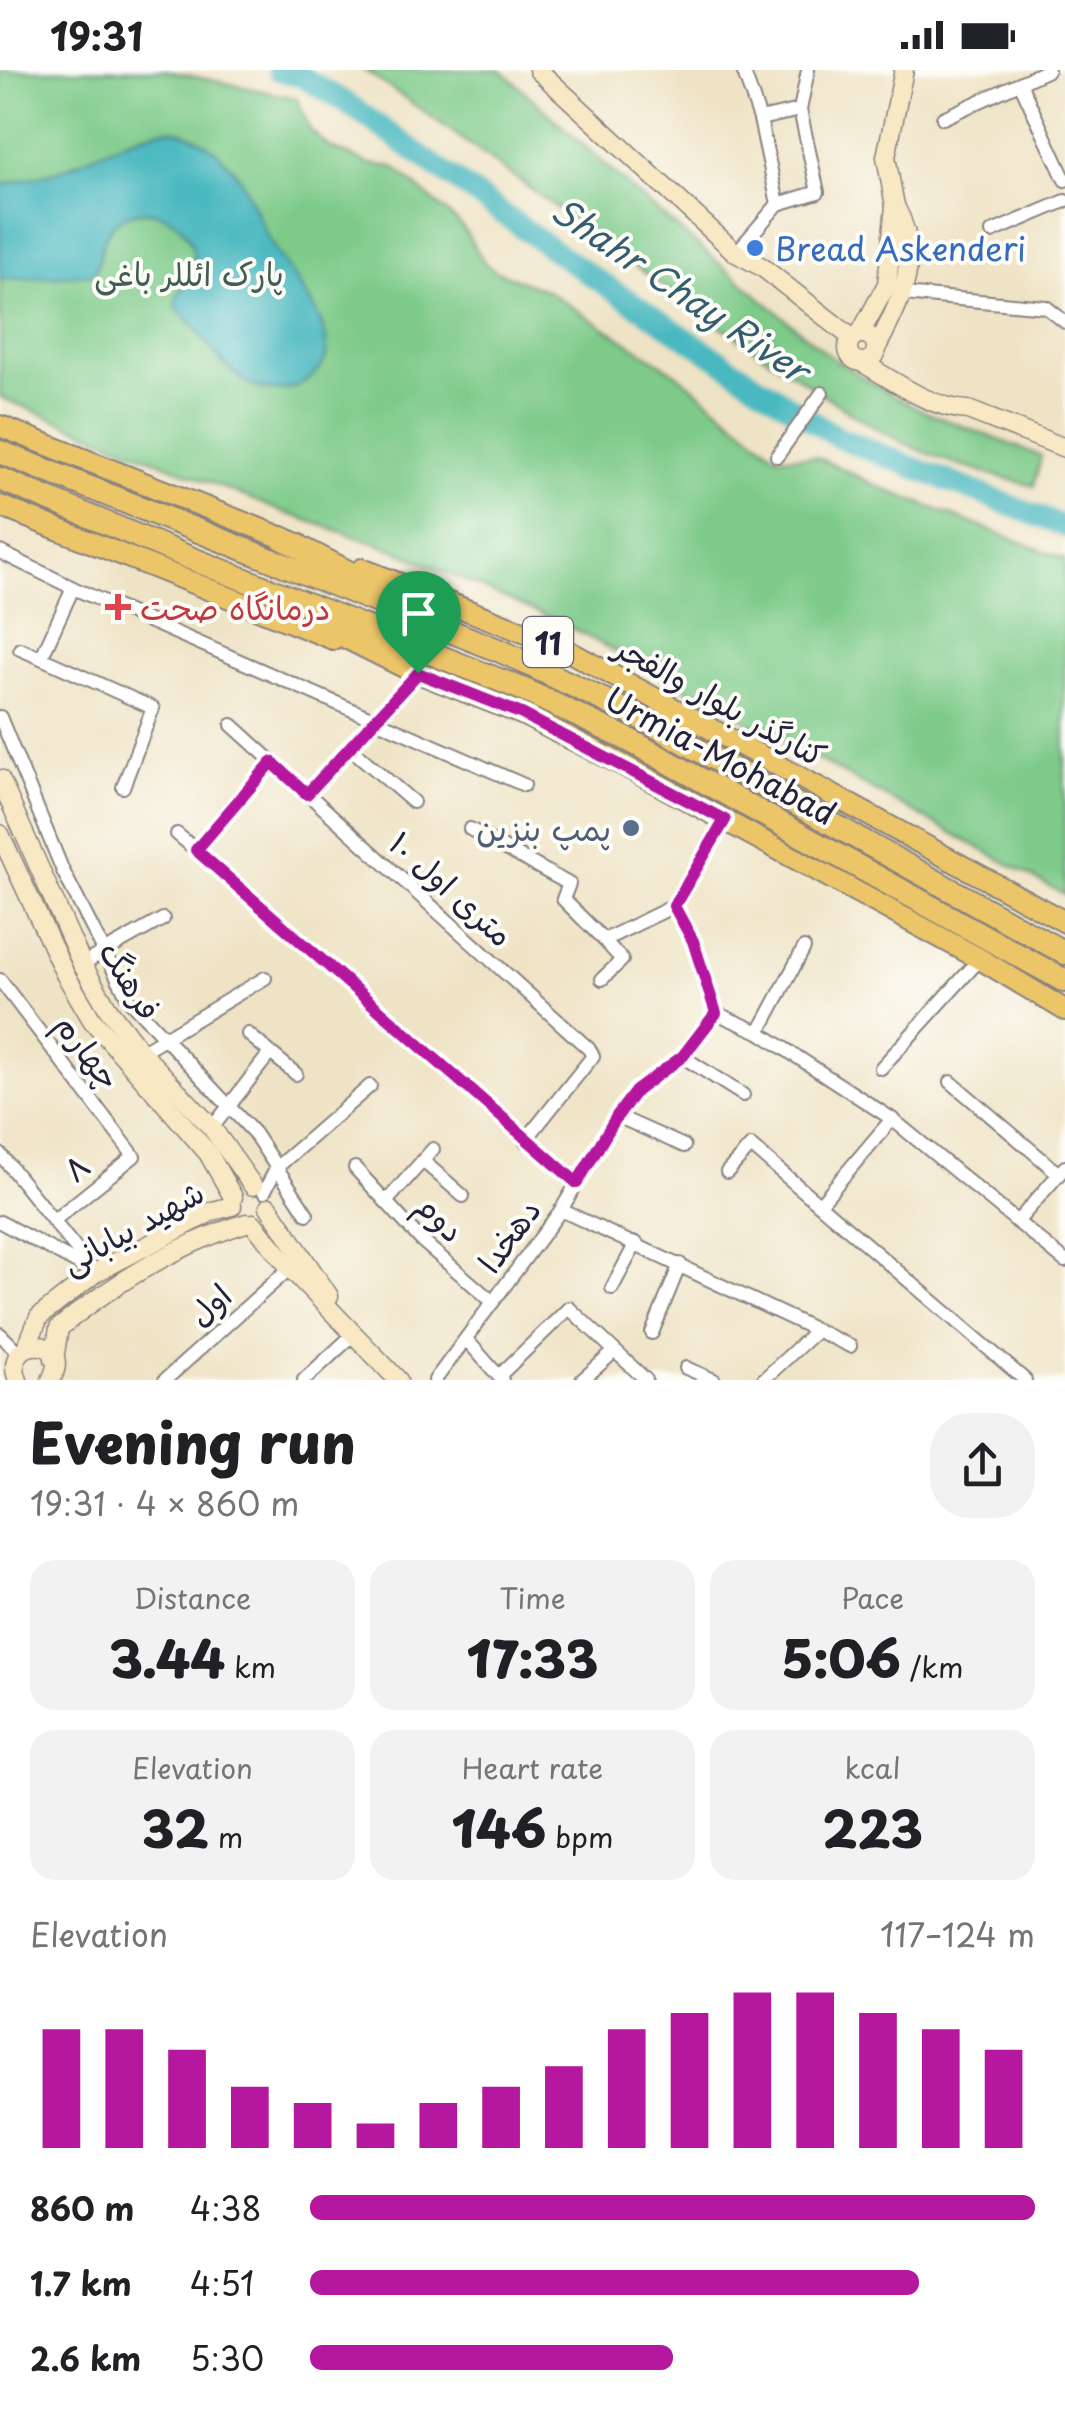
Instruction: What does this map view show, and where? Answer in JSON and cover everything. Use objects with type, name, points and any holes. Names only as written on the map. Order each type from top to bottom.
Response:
[{"type":"highway","name":"Urmia-Mohabad","points":[[0,452],[503,652],[639,717],[1065,952]]},
{"type":"highway","name":"Urmia-Mohabad","points":[[0,479],[522,688],[612,732],[1065,981]]},
{"type":"highway","points":[[282,538],[503,652]]},
{"type":"highway","points":[[190,558],[418,673]]},
{"type":"main road","name":"کنارگذر بلوار والفجر","points":[[0,426],[559,646],[1065,922]]},
{"type":"main road","points":[[0,506],[522,714],[980,958],[1065,1010]]},
{"type":"street","points":[[538,70],[736,253],[762,267],[853,340]]},
{"type":"street","points":[[743,70],[760,119],[778,204]]},
{"type":"street","points":[[736,253],[778,204],[818,192],[800,110],[808,70]]},
{"type":"street","points":[[895,206],[907,228],[909,252],[904,294],[872,355],[854,360],[853,340],[887,284],[895,206],[886,157],[904,70]]},
{"type":"street","points":[[943,118],[1048,70]]},
{"type":"street","points":[[1020,83],[1065,180]]},
{"type":"street","points":[[760,119],[800,110]]},
{"type":"street","points":[[992,232],[1065,201]]},
{"type":"street","points":[[904,294],[1046,307],[1065,322]]},
{"type":"street","points":[[853,340],[870,336],[872,355],[914,393],[1065,448]]},
{"type":"street","points":[[778,456],[822,393]]},
{"type":"street","points":[[0,552],[72,588],[524,785]]},
{"type":"street","points":[[41,658],[72,588]]},
{"type":"street","points":[[20,649],[153,708],[123,786]]},
{"type":"street","points":[[307,794],[418,673]]},
{"type":"street","points":[[0,717],[62,871],[129,1000],[254,1134],[307,1214]]},
{"type":"street","name":"۱۰ متری اول","points":[[232,724],[593,1056],[525,1141]]},
{"type":"street","points":[[349,747],[413,802]]},
{"type":"street","points":[[196,850],[272,762]]},
{"type":"street","name":"فرهنگ","points":[[0,779],[82,964],[108,1009],[140,1052],[212,1128],[262,1195],[354,1334]]},
{"type":"street","points":[[604,940],[674,906],[725,820]]},
{"type":"street","points":[[470,829],[569,884],[563,899],[622,960],[602,980]]},
{"type":"street","name":"فرهنگ","points":[[0,834],[65,974],[92,1020],[208,1153],[232,1201]]},
{"type":"street","points":[[177,834],[577,1183]]},
{"type":"street","points":[[674,906],[693,941],[716,1013],[759,1032],[892,1119],[1065,1262]]},
{"type":"street","points":[[82,964],[163,920]]},
{"type":"street","points":[[759,1032],[804,948]]},
{"type":"street","points":[[882,1068],[980,958]]},
{"type":"street","points":[[140,1052],[265,978]]},
{"type":"street","name":"چهارم","points":[[0,980],[134,1156]]},
{"type":"street","name":"دهخدا","points":[[435,1380],[561,1210],[636,1091],[683,1056],[716,1013]]},
{"type":"street","points":[[248,1034],[296,1074]]},
{"type":"street","points":[[212,1128],[270,1052]]},
{"type":"street","points":[[683,1056],[743,1095]]},
{"type":"street","points":[[951,1082],[1062,1171],[1017,1222]]},
{"type":"street","points":[[262,1195],[241,1188],[232,1201],[236,1216],[249,1223],[264,1218],[262,1195],[277,1166],[370,1086]]},
{"type":"street","points":[[617,1116],[684,1146]]},
{"type":"street","points":[[820,1204],[892,1119]]},
{"type":"street","points":[[727,1172],[751,1146],[1025,1380]]},
{"type":"street","points":[[386,1202],[433,1149]]},
{"type":"street","points":[[0,1154],[95,1273]]},
{"type":"street","name":"۸","points":[[53,1222],[134,1156]]},
{"type":"street","points":[[423,1161],[463,1196]]},
{"type":"street","name":"دوم","points":[[354,1168],[422,1241],[494,1302]]},
{"type":"street","name":"شهید بیابانی","points":[[22,1349],[39,1317],[95,1273],[232,1201]]},
{"type":"street","points":[[561,1210],[850,1346]]},
{"type":"street","points":[[0,1222],[95,1273]]},
{"type":"street","name":"فرهنگ","points":[[249,1223],[398,1380]]},
{"type":"street","name":"شهید بیابانی","points":[[51,1380],[59,1328],[108,1288],[217,1232],[249,1223]]},
{"type":"street","points":[[612,1288],[636,1244]]},
{"type":"street","points":[[652,1333],[680,1264]]},
{"type":"street","name":"اول","points":[[165,1380],[290,1268]]},
{"type":"street","points":[[466,1338],[500,1378],[569,1308],[646,1380]]},
{"type":"street","points":[[763,1380],[817,1330]]},
{"type":"street","points":[[0,1334],[22,1349],[40,1346],[54,1358]]},
{"type":"street","points":[[304,1380],[354,1334]]},
{"type":"street","points":[[18,1380],[12,1364],[22,1349]]},
{"type":"street","points":[[582,1380],[615,1351]]},
{"type":"street","points":[[686,1368],[714,1380]]},
{"type":"green space","name":"پارک ائللر باغی","points":[[0,70],[163,70],[296,98],[310,130],[329,147],[370,164],[394,167],[461,225],[484,262],[495,271],[546,290],[677,374],[777,456],[817,457],[886,490],[1065,559],[1065,895],[560,622],[395,550],[283,512],[0,397]]},
{"type":"green space","points":[[364,70],[501,70],[639,196],[832,358],[928,413],[1041,456],[1034,486],[935,456],[859,418],[680,298]]},
{"type":"water","points":[[168,129],[200,140],[234,170],[270,241],[320,321],[327,348],[324,361],[312,377],[295,387],[268,390],[243,380],[176,308],[192,267],[193,251],[182,228],[161,215],[136,213],[114,224],[106,235],[94,274],[0,280],[0,186],[55,172],[124,142]]},
{"type":"waterway","name":"Shahr Chay River","points":[[278,70],[300,76],[347,103],[569,261],[837,437],[1065,527]]},
{"type":"place","name":"Bread Askenderi","points":[[755,248]]},
{"type":"place","name":"درمانگاه صحت","points":[[118,607]]},
{"type":"place","name":"پمپ بنزین","points":[[631,828]]},
{"type":"route","points":[[418,673],[522,714],[725,820],[674,906],[693,941],[716,1013],[683,1056],[636,1091],[577,1183],[196,850],[272,762],[307,794],[418,673]]}]
